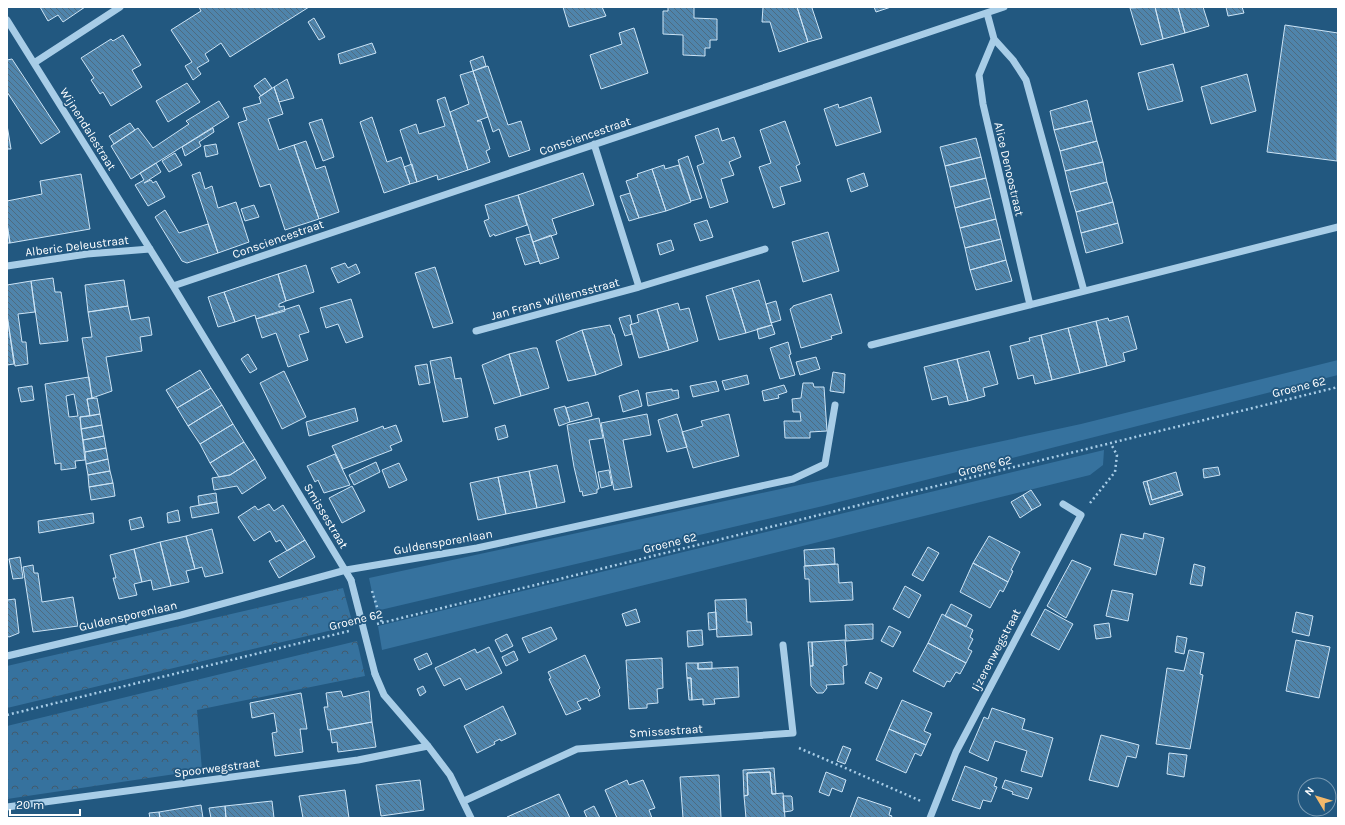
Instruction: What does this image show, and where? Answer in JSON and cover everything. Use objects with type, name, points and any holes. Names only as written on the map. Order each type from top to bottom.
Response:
[{"type":"street","points":[[34,63],[120,7]]},
{"type":"street","name":"Consciencestraat","points":[[173,286],[1004,7]]},
{"type":"street","points":[[987,13],[994,39],[1013,60],[1026,80],[1084,291]]},
{"type":"street","name":"Wijnendalestraat","points":[[7,20],[150,249]]},
{"type":"street","name":"Alice Denoostraat","points":[[994,39],[979,75],[983,104],[1030,305]]},
{"type":"street","name":"Jan Frans Willemsstraat","points":[[594,144],[639,287]]},
{"type":"street","points":[[871,345],[1338,227]]},
{"type":"street","name":"Alberic Deleustraat","points":[[7,266],[87,254],[150,249]]},
{"type":"street","name":"Smissestraat","points":[[150,249],[346,570],[351,580],[374,674],[384,694],[450,774],[471,818]]},
{"type":"street","name":"Jan Frans Willemsstraat","points":[[476,331],[639,287],[765,249]]},
{"type":"street","name":"Guldensporenlaan","points":[[7,656],[181,615],[346,570],[477,548],[793,479],[825,464],[835,405]]},
{"type":"street","points":[[1063,504],[1081,515]]},
{"type":"street","name":"Ijzerenwegstraat","points":[[930,818],[956,752],[983,697],[1081,515]]},
{"type":"street","name":"Smissestraat","points":[[464,801],[577,749],[793,733],[783,645]]},
{"type":"street","name":"Spoorwegstraat","points":[[7,807],[334,763],[428,746]]},
{"type":"path","name":"Groene 62","points":[[375,625],[1338,387]]},
{"type":"path","points":[[1081,515],[1115,472],[1117,455],[1111,444]]},
{"type":"path","points":[[364,567],[382,623]]},
{"type":"path","name":"Groene 62","points":[[7,715],[352,631]]},
{"type":"path","points":[[798,747],[934,807]]},
{"type":"green space","points":[[1338,360],[1338,375],[823,506],[376,611],[369,578],[1081,424]]},
{"type":"green space","points":[[1104,450],[1103,465],[1090,475],[382,650],[378,626]]},
{"type":"green space","points":[[343,588],[353,625],[7,708],[7,666]]},
{"type":"green space","points":[[357,641],[365,676],[197,710],[202,770],[7,799],[7,726]]},
{"type":"building","points":[[40,7],[85,7],[63,22],[58,15],[48,21]]},
{"type":"building","points":[[199,7],[309,7],[230,57],[221,43],[205,54],[209,61],[197,68],[201,74],[193,80],[185,66],[192,62],[171,30],[201,11]]},
{"type":"building","points":[[563,7],[602,7],[606,16],[569,27]]},
{"type":"building","points":[[668,7],[694,7],[694,18],[717,19],[717,40],[710,40],[710,48],[705,48],[705,56],[683,55],[683,35],[663,34],[663,11],[668,11]]},
{"type":"building","points":[[763,7],[797,7],[808,42],[779,52],[770,22],[762,22]]},
{"type":"building","points":[[797,7],[815,7],[812,8],[822,38],[808,42]]},
{"type":"building","points":[[874,7],[891,7],[876,12]]},
{"type":"building","points":[[1155,7],[1178,7],[1185,33],[1163,39]]},
{"type":"building","points":[[1155,7],[1163,39],[1141,45],[1130,8]]},
{"type":"building","points":[[1178,7],[1203,7],[1209,26],[1185,33]]},
{"type":"building","points":[[1226,7],[1242,7],[1244,13],[1228,16]]},
{"type":"building","points":[[314,18],[325,37],[319,40],[308,22]]},
{"type":"building","points":[[1285,25],[1338,33],[1337,161],[1267,152]]},
{"type":"building","points":[[634,28],[648,73],[601,89],[590,55],[622,44],[619,33]]},
{"type":"building","points":[[123,35],[141,65],[132,70],[142,87],[111,106],[103,92],[100,94],[91,80],[94,78],[81,58],[111,39],[113,41]]},
{"type":"building","points":[[372,43],[376,53],[340,64],[338,54]]},
{"type":"building","points":[[483,56],[486,66],[473,71],[470,61]]},
{"type":"building","points":[[12,59],[60,132],[41,144],[7,92],[7,60]]},
{"type":"building","points":[[1173,64],[1183,101],[1148,110],[1138,73]]},
{"type":"building","points":[[488,66],[508,125],[521,121],[530,150],[509,157],[499,129],[493,132],[473,71]]},
{"type":"building","points":[[473,71],[488,117],[477,121],[481,121],[490,149],[486,151],[490,162],[468,170],[450,112],[469,104],[460,75]]},
{"type":"building","points":[[1247,74],[1256,111],[1211,124],[1201,87]]},
{"type":"building","points":[[265,78],[272,88],[261,96],[254,86]]},
{"type":"building","points":[[287,79],[294,98],[279,102],[274,87]]},
{"type":"building","points":[[187,83],[200,102],[168,122],[156,101]]},
{"type":"building","points":[[274,87],[283,114],[268,119],[279,150],[294,145],[319,219],[285,230],[270,184],[260,187],[238,123],[247,120],[243,108],[261,103],[259,97]]},
{"type":"building","points":[[445,97],[468,170],[438,180],[437,175],[417,182],[400,130],[416,124],[419,134],[445,126],[437,100]]},
{"type":"building","points":[[871,97],[881,132],[836,146],[824,109],[838,104],[839,108]]},
{"type":"building","points":[[1087,100],[1092,121],[1054,130],[1050,111]]},
{"type":"building","points":[[219,101],[229,117],[131,179],[111,146],[138,128],[153,148],[189,124],[186,121]]},
{"type":"building","points":[[372,117],[387,162],[401,157],[410,184],[384,193],[360,122]]},
{"type":"building","points":[[322,119],[334,157],[323,161],[309,123]]},
{"type":"building","points":[[785,121],[800,164],[796,166],[801,181],[780,187],[785,204],[773,208],[759,167],[771,163],[760,130]]},
{"type":"building","points":[[1092,121],[1097,141],[1060,151],[1054,130]]},
{"type":"building","points":[[130,123],[135,130],[114,144],[109,136]]},
{"type":"building","points":[[7,125],[11,149],[7,149]]},
{"type":"building","points":[[213,128],[214,132],[199,142],[201,146],[185,156],[182,147]]},
{"type":"building","points":[[718,128],[722,141],[734,137],[741,157],[729,162],[734,175],[721,179],[728,202],[710,208],[697,166],[704,163],[695,136]]},
{"type":"building","points":[[976,138],[981,157],[945,166],[940,147]]},
{"type":"building","points":[[306,141],[316,169],[325,166],[339,212],[319,219],[294,145]]},
{"type":"building","points":[[1097,141],[1103,162],[1065,171],[1060,151]]},
{"type":"building","points":[[216,144],[218,154],[206,157],[204,146]]},
{"type":"building","points":[[175,153],[182,165],[169,172],[162,161]]},
{"type":"building","points":[[688,156],[702,198],[691,201],[678,160]]},
{"type":"building","points":[[981,157],[986,178],[950,187],[945,166]]},
{"type":"building","points":[[1103,162],[1107,182],[1070,192],[1065,171]]},
{"type":"building","points":[[156,163],[161,172],[144,183],[151,180],[153,183],[156,181],[165,197],[148,206],[135,185],[144,180],[140,173]]},
{"type":"building","points":[[412,164],[417,182],[410,184],[404,167]]},
{"type":"building","points":[[664,165],[665,169],[679,165],[691,202],[666,211],[652,169]]},
{"type":"building","points":[[652,169],[666,211],[639,218],[626,181],[638,177],[637,174]]},
{"type":"building","points":[[200,172],[205,189],[212,186],[218,208],[236,202],[249,242],[218,253],[192,175]]},
{"type":"building","points":[[583,173],[594,205],[552,219],[557,234],[533,242],[518,195]]},
{"type":"building","points":[[864,173],[868,186],[851,192],[847,179]]},
{"type":"building","points":[[81,174],[90,229],[10,243],[7,224],[7,201],[42,194],[40,181]]},
{"type":"building","points":[[986,178],[991,198],[955,208],[950,187]]},
{"type":"building","points":[[1107,182],[1113,202],[1076,212],[1070,192]]},
{"type":"building","points":[[630,193],[639,218],[629,221],[620,196]]},
{"type":"building","points":[[518,195],[527,225],[495,236],[494,234],[490,237],[484,221],[489,219],[485,205]]},
{"type":"building","points":[[991,198],[996,219],[960,228],[955,208]]},
{"type":"building","points":[[1113,202],[1118,223],[1081,233],[1076,212]]},
{"type":"building","points":[[254,205],[259,217],[245,221],[241,209]]},
{"type":"building","points":[[165,210],[179,233],[208,224],[218,253],[187,263],[182,261],[155,217]]},
{"type":"building","points":[[996,219],[1001,239],[965,248],[960,228]]},
{"type":"building","points":[[707,220],[713,237],[700,241],[694,224]]},
{"type":"building","points":[[1118,223],[1123,243],[1086,253],[1081,233]]},
{"type":"building","points":[[7,224],[10,243],[7,243]]},
{"type":"building","points":[[828,232],[839,271],[803,282],[792,242]]},
{"type":"building","points":[[530,234],[539,261],[525,265],[516,238]]},
{"type":"building","points":[[551,235],[559,258],[540,264],[533,242]]},
{"type":"building","points":[[1001,239],[1006,260],[970,270],[965,248]]},
{"type":"building","points":[[671,240],[674,250],[660,255],[657,244]]},
{"type":"building","points":[[1006,260],[1012,281],[976,290],[970,270]]},
{"type":"building","points":[[345,263],[348,268],[356,264],[360,273],[338,283],[331,268]]},
{"type":"building","points":[[306,265],[314,292],[286,301],[278,274]]},
{"type":"building","points":[[435,267],[453,323],[433,328],[415,273]]},
{"type":"building","points":[[278,274],[286,301],[279,304],[279,307],[284,306],[285,311],[256,319],[255,315],[235,322],[224,292]]},
{"type":"building","points":[[53,278],[55,292],[61,292],[68,341],[40,344],[31,281]]},
{"type":"building","points":[[124,280],[128,306],[88,312],[85,285]]},
{"type":"building","points":[[759,280],[772,325],[746,333],[732,288]]},
{"type":"building","points":[[31,281],[35,312],[18,314],[22,342],[26,342],[28,364],[15,366],[7,315],[7,285]]},
{"type":"building","points":[[732,288],[746,333],[719,340],[706,296]]},
{"type":"building","points":[[224,292],[235,322],[218,327],[208,297]]},
{"type":"building","points":[[831,294],[842,333],[831,336],[832,339],[801,348],[790,309],[793,306]]},
{"type":"building","points":[[351,299],[363,337],[346,343],[338,324],[326,328],[320,308]]},
{"type":"building","points":[[776,301],[781,320],[771,323],[766,304]]},
{"type":"building","points":[[678,303],[680,310],[689,308],[698,341],[669,350],[657,309]]},
{"type":"building","points":[[299,305],[309,332],[299,335],[308,360],[288,367],[276,333],[262,338],[256,319]]},
{"type":"building","points":[[128,306],[131,320],[149,317],[152,335],[140,337],[142,351],[106,357],[112,391],[92,398],[82,338],[92,337],[88,312]]},
{"type":"building","points":[[657,309],[669,350],[639,358],[630,325],[639,322],[637,315]]},
{"type":"building","points":[[7,315],[14,364],[7,365]]},
{"type":"building","points":[[630,315],[632,334],[625,336],[619,318]]},
{"type":"building","points":[[1128,316],[1137,349],[1123,353],[1125,361],[1107,366],[1096,321],[1108,318],[1109,321]]},
{"type":"building","points":[[1096,321],[1107,366],[1080,373],[1068,328]]},
{"type":"building","points":[[610,325],[614,334],[622,365],[596,375],[582,330]]},
{"type":"building","points":[[772,325],[775,334],[759,339],[757,329]]},
{"type":"building","points":[[1068,328],[1080,373],[1052,380],[1041,335]]},
{"type":"building","points":[[582,330],[596,375],[568,381],[556,341]]},
{"type":"building","points":[[1041,335],[1052,380],[1035,384],[1033,375],[1018,379],[1010,346],[1030,341],[1029,338]]},
{"type":"building","points":[[788,342],[791,354],[789,355],[795,375],[780,379],[770,348]]},
{"type":"building","points":[[537,348],[549,388],[521,396],[509,354]]},
{"type":"building","points":[[989,351],[998,384],[983,388],[985,396],[968,401],[957,359]]},
{"type":"building","points":[[248,354],[257,369],[250,373],[241,359]]},
{"type":"building","points":[[509,354],[521,396],[494,404],[482,365]]},
{"type":"building","points":[[451,357],[455,379],[461,378],[468,417],[443,422],[430,361]]},
{"type":"building","points":[[816,357],[820,369],[800,375],[796,362]]},
{"type":"building","points":[[957,359],[968,401],[949,405],[947,396],[932,400],[924,367]]},
{"type":"building","points":[[427,364],[430,383],[419,385],[415,366]]},
{"type":"building","points":[[200,370],[211,388],[177,408],[166,390]]},
{"type":"building","points":[[284,371],[306,417],[282,429],[260,383]]},
{"type":"building","points":[[833,372],[845,374],[844,393],[830,391]]},
{"type":"building","points":[[747,375],[749,384],[725,390],[722,381]]},
{"type":"building","points":[[89,377],[92,398],[87,399],[90,416],[80,417],[85,460],[75,461],[76,468],[61,470],[61,463],[55,464],[45,384]],"holes":[[[74,394],[78,416],[69,417],[66,396]]]},
{"type":"building","points":[[716,381],[719,391],[693,397],[690,386]]},
{"type":"building","points":[[803,383],[813,383],[814,387],[824,387],[827,431],[810,432],[810,438],[785,438],[784,421],[801,421],[800,412],[793,412],[792,399],[801,398]]},
{"type":"building","points":[[784,385],[787,392],[778,395],[779,398],[764,401],[762,391]]},
{"type":"building","points":[[32,386],[34,400],[21,402],[18,388]]},
{"type":"building","points":[[211,388],[222,405],[188,426],[177,408]]},
{"type":"building","points":[[672,389],[672,391],[678,390],[679,398],[648,406],[646,393]]},
{"type":"building","points":[[638,390],[642,406],[623,412],[619,396]]},
{"type":"building","points":[[97,398],[100,414],[90,416],[87,399]]},
{"type":"building","points":[[588,402],[592,416],[570,422],[566,408]]},
{"type":"building","points":[[222,405],[233,424],[200,444],[188,426]]},
{"type":"building","points":[[565,406],[570,422],[559,426],[554,409]]},
{"type":"building","points":[[355,408],[358,421],[309,436],[306,422]]},
{"type":"building","points":[[100,414],[102,425],[81,429],[80,417]]},
{"type":"building","points":[[647,414],[651,435],[623,440],[632,487],[614,490],[601,423]]},
{"type":"building","points":[[677,414],[687,447],[667,452],[658,420]]},
{"type":"building","points":[[729,414],[739,456],[693,468],[682,432],[703,426],[701,421]]},
{"type":"building","points":[[599,418],[603,438],[589,440],[599,489],[597,489],[597,493],[583,496],[582,491],[580,492],[574,467],[567,425]]},
{"type":"building","points":[[233,424],[244,442],[210,463],[200,444]]},
{"type":"building","points":[[102,425],[104,436],[83,440],[81,429]]},
{"type":"building","points":[[396,425],[402,441],[390,446],[392,450],[343,469],[332,446],[383,426],[384,429]]},
{"type":"building","points":[[505,425],[508,437],[498,440],[495,428]]},
{"type":"building","points":[[104,436],[106,448],[85,452],[83,440]]},
{"type":"building","points":[[244,442],[255,459],[230,475],[219,477],[210,463]]},
{"type":"building","points":[[106,448],[108,459],[86,464],[85,452]]},
{"type":"building","points":[[335,454],[350,485],[324,493],[318,480],[315,482],[307,466]]},
{"type":"building","points":[[108,459],[110,471],[88,475],[86,464]]},
{"type":"building","points":[[255,459],[266,478],[242,494],[237,486],[214,490],[212,478],[230,475]]},
{"type":"building","points":[[376,462],[380,472],[354,485],[349,475]]},
{"type":"building","points":[[399,463],[407,480],[389,488],[382,470]]},
{"type":"building","points":[[557,465],[565,502],[537,508],[529,471]]},
{"type":"building","points":[[1218,467],[1220,475],[1204,478],[1203,469]]},
{"type":"building","points":[[609,470],[612,485],[601,488],[598,472]]},
{"type":"building","points":[[110,471],[113,483],[89,487],[88,475]]},
{"type":"building","points":[[529,471],[537,508],[506,514],[498,477]]},
{"type":"building","points":[[1176,472],[1181,491],[1152,500],[1147,481]]},
{"type":"building","points":[[498,477],[506,514],[478,520],[470,483]]},
{"type":"building","points":[[1147,481],[1152,500],[1181,491],[1183,495],[1150,505],[1143,482]]},
{"type":"building","points":[[113,483],[115,496],[91,500],[89,487]]},
{"type":"building","points":[[352,486],[365,511],[342,523],[329,498]]},
{"type":"building","points":[[1031,490],[1041,505],[1032,510],[1023,495]]},
{"type":"building","points":[[216,493],[217,502],[199,505],[198,496]]},
{"type":"building","points":[[1023,495],[1032,510],[1020,518],[1011,502]]},
{"type":"building","points":[[217,502],[219,513],[192,518],[190,507]]},
{"type":"building","points":[[269,504],[274,511],[283,505],[305,540],[287,551],[280,540],[276,542],[270,531],[254,541],[238,517],[255,506],[258,510]]},
{"type":"building","points":[[178,510],[180,521],[168,523],[167,513]]},
{"type":"building","points":[[93,513],[94,523],[39,533],[38,521]]},
{"type":"building","points":[[141,517],[144,527],[131,530],[129,520]]},
{"type":"building","points":[[212,529],[223,573],[205,577],[202,567],[195,569],[186,536]]},
{"type":"building","points":[[1144,533],[1164,538],[1156,575],[1114,565],[1121,534],[1143,539]]},
{"type":"building","points":[[186,536],[195,569],[186,571],[189,582],[171,586],[160,542]]},
{"type":"building","points":[[989,536],[1020,552],[1011,570],[1013,571],[1008,582],[973,563]]},
{"type":"building","points":[[305,540],[315,557],[279,578],[269,561]]},
{"type":"building","points":[[160,542],[171,586],[153,590],[151,580],[142,582],[134,549]]},
{"type":"building","points":[[928,547],[939,553],[923,581],[912,575]]},
{"type":"building","points":[[834,548],[835,564],[805,566],[804,550]]},
{"type":"building","points":[[134,549],[142,582],[134,584],[137,595],[119,599],[113,578],[116,578],[110,555]]},
{"type":"building","points":[[20,557],[23,578],[13,579],[9,559]]},
{"type":"building","points":[[1072,560],[1091,568],[1066,618],[1047,606]]},
{"type":"building","points":[[973,563],[1008,582],[1003,592],[1000,590],[990,608],[960,592]]},
{"type":"building","points":[[838,564],[839,583],[852,582],[853,600],[810,602],[809,579],[805,579],[804,566]]},
{"type":"building","points":[[1194,564],[1205,567],[1202,586],[1190,584]]},
{"type":"building","points":[[33,565],[34,573],[38,573],[42,602],[73,597],[78,626],[33,632],[23,567]]},
{"type":"building","points":[[905,586],[921,595],[909,618],[893,609]]},
{"type":"building","points":[[1112,590],[1133,594],[1128,621],[1106,616]]},
{"type":"building","points":[[15,599],[19,633],[9,637],[7,636],[7,600]]},
{"type":"building","points":[[746,599],[747,622],[751,622],[752,635],[717,637],[715,600]]},
{"type":"building","points":[[951,604],[972,615],[966,627],[945,616]]},
{"type":"building","points":[[636,609],[640,622],[626,626],[622,614]]},
{"type":"building","points":[[1045,609],[1073,624],[1059,650],[1031,635]]},
{"type":"building","points":[[716,612],[717,629],[709,630],[708,613]]},
{"type":"building","points":[[1296,612],[1313,616],[1309,636],[1292,632]]},
{"type":"building","points":[[942,614],[973,630],[970,637],[973,639],[968,649],[972,651],[966,663],[928,643]]},
{"type":"building","points":[[1109,623],[1111,637],[1096,639],[1094,625]]},
{"type":"building","points":[[873,624],[873,639],[846,641],[845,625]]},
{"type":"building","points":[[889,626],[901,632],[893,647],[881,641]]},
{"type":"building","points":[[551,627],[557,639],[529,653],[522,638]]},
{"type":"building","points":[[702,630],[703,645],[688,647],[687,631]]},
{"type":"building","points":[[507,634],[513,646],[501,652],[495,640]]},
{"type":"building","points":[[1177,636],[1187,638],[1184,654],[1175,652]]},
{"type":"building","points":[[845,640],[847,665],[843,666],[844,684],[826,685],[827,688],[823,693],[817,693],[811,686],[810,666],[813,666],[812,642]]},
{"type":"building","points":[[1296,640],[1330,647],[1319,698],[1286,691]]},
{"type":"building","points":[[808,642],[812,642],[813,666],[810,666]]},
{"type":"building","points":[[928,643],[966,663],[960,674],[956,672],[950,682],[947,681],[944,687],[913,671]]},
{"type":"building","points":[[489,647],[502,673],[466,690],[460,678],[444,686],[435,668],[475,649],[477,653]]},
{"type":"building","points":[[1189,650],[1204,653],[1200,674],[1203,675],[1190,749],[1156,744],[1167,668],[1184,671]]},
{"type":"building","points":[[514,651],[518,660],[506,666],[502,657]]},
{"type":"building","points":[[427,653],[432,664],[419,670],[414,659]]},
{"type":"building","points":[[585,655],[600,688],[598,690],[600,696],[589,701],[587,698],[577,702],[581,709],[566,715],[549,679],[551,678],[548,672]]},
{"type":"building","points":[[662,658],[663,688],[657,689],[658,703],[647,704],[647,708],[629,709],[626,660]]},
{"type":"building","points":[[712,662],[712,669],[698,669],[698,663]]},
{"type":"building","points":[[686,663],[698,663],[698,669],[738,667],[739,697],[714,699],[715,704],[703,705],[703,699],[692,700],[691,678],[687,678]]},
{"type":"building","points":[[870,672],[882,678],[877,689],[865,683]]},
{"type":"building","points":[[687,678],[691,678],[692,700],[689,700]]},
{"type":"building","points":[[423,686],[426,692],[420,696],[417,689]]},
{"type":"building","points":[[341,691],[343,697],[369,691],[372,722],[328,730],[324,707],[328,707],[326,693]]},
{"type":"building","points":[[301,693],[307,729],[300,729],[303,752],[275,756],[272,733],[277,732],[274,713],[252,718],[250,703]]},
{"type":"building","points":[[902,700],[932,713],[924,731],[931,734],[926,745],[889,729]]},
{"type":"building","points":[[503,706],[516,734],[501,741],[500,739],[494,742],[495,744],[477,753],[464,726]]},
{"type":"building","points":[[992,708],[1025,719],[1022,729],[1053,738],[1042,777],[1021,771],[1027,751],[995,741],[988,761],[969,752],[984,717],[988,719]]},
{"type":"building","points":[[372,722],[376,747],[338,752],[337,742],[332,743],[330,730]]},
{"type":"building","points":[[889,729],[926,745],[921,756],[915,753],[906,773],[876,760]]},
{"type":"building","points":[[1101,735],[1139,745],[1136,758],[1127,756],[1118,787],[1089,780]]},
{"type":"building","points":[[843,746],[851,749],[845,764],[837,761]]},
{"type":"building","points":[[1169,753],[1187,755],[1184,777],[1167,774]]},
{"type":"building","points":[[965,766],[997,778],[994,786],[997,787],[991,802],[983,800],[980,809],[952,800]]},
{"type":"building","points":[[774,768],[776,794],[772,794],[770,772],[747,773],[748,795],[744,796],[743,770]]},
{"type":"building","points":[[770,772],[772,794],[783,793],[785,818],[746,818],[744,796],[748,795],[747,773]]},
{"type":"building","points":[[826,772],[846,780],[842,792],[832,788],[829,796],[819,792]]},
{"type":"building","points":[[719,775],[721,818],[683,818],[680,777]]},
{"type":"building","points":[[420,780],[424,810],[381,816],[376,785]]},
{"type":"building","points":[[627,780],[629,785],[643,780],[655,808],[649,810],[652,818],[617,818],[605,790]]},
{"type":"building","points":[[1005,780],[1032,788],[1028,799],[1012,794],[1013,792],[1002,788]]},
{"type":"building","points":[[345,790],[349,818],[303,818],[299,796]]},
{"type":"building","points":[[559,794],[570,818],[507,817]]},
{"type":"building","points":[[783,796],[792,797],[793,810],[784,812]]},
{"type":"building","points":[[858,797],[891,808],[889,815],[892,816],[891,818],[850,818]]},
{"type":"building","points":[[272,801],[274,818],[226,818],[225,806]]},
{"type":"building","points":[[201,805],[203,818],[160,818],[159,812]]},
{"type":"building","points":[[225,806],[226,818],[211,818],[209,808]]},
{"type":"building","points":[[594,806],[600,818],[587,818],[584,811]]},
{"type":"building","points":[[159,812],[160,818],[150,818],[149,813]]}]
